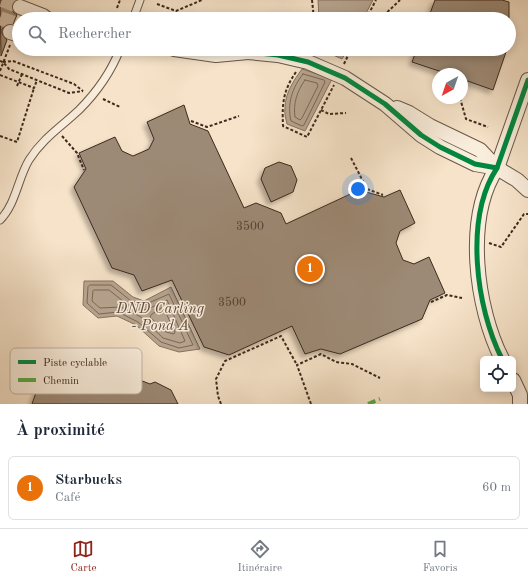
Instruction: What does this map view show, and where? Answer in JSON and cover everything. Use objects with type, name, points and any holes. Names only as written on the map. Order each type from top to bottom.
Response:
[{"type":"street","points":[[282,56],[308,62],[345,78],[385,104],[421,135],[440,147],[475,164],[497,168],[524,180],[528,190]]},
{"type":"street","points":[[500,356],[494,344],[484,307],[478,272],[478,239],[484,197],[490,180],[497,168],[528,80]]},
{"type":"street","points":[[516,386],[520,395],[520,404]]},
{"type":"lane","points":[[136,12],[140,0]]},
{"type":"lane","points":[[0,220],[10,206],[29,160],[43,141],[93,95],[115,62],[117,56]]},
{"type":"path","points":[[117,8],[120,0]]},
{"type":"path","points":[[157,4],[176,11],[202,0]]},
{"type":"path","points":[[312,0],[313,12]]},
{"type":"path","points":[[370,12],[376,0]]},
{"type":"path","points":[[387,12],[400,0]]},
{"type":"path","points":[[0,71],[12,41]]},
{"type":"path","points":[[344,65],[348,56]]},
{"type":"path","points":[[0,61],[13,61],[74,84],[83,91],[69,93],[9,69],[3,62]]},
{"type":"path","points":[[299,67],[286,89],[282,105],[283,126],[307,137],[336,80]]},
{"type":"path","points":[[17,86],[22,73]]},
{"type":"path","points":[[0,75],[34,88]]},
{"type":"path","points":[[0,136],[17,142],[37,80]]},
{"type":"path","points":[[103,99],[120,107]]},
{"type":"path","points":[[462,104],[466,119],[488,127]]},
{"type":"path","points":[[321,110],[329,114],[346,113]]},
{"type":"path","points":[[191,121],[207,127],[240,116]]},
{"type":"path","points":[[55,129],[77,153],[84,170]]},
{"type":"path","points":[[351,158],[366,189],[383,195]]},
{"type":"path","points":[[478,239],[501,247],[524,214],[528,214]]},
{"type":"path","points":[[431,302],[447,295],[462,298]]},
{"type":"path","points":[[221,404],[218,396],[216,379],[225,361],[281,336],[297,365],[311,404]]},
{"type":"path","points":[[297,365],[321,354],[336,362],[352,364],[380,378]]},
{"type":"water","points":[[318,0],[373,0],[367,12],[319,12]]},
{"type":"water","points":[[335,56],[344,56],[342,59]]},
{"type":"water","points":[[302,69],[332,79],[305,131],[287,124],[285,112],[285,102],[288,92]]},
{"type":"water","name":"DND Carling - Pond A","points":[[84,281],[113,281],[133,297],[144,301],[171,287],[200,349],[179,352],[159,346],[136,325],[117,316],[98,318],[83,305]]},
{"type":"building","points":[[0,0],[15,0],[12,4],[12,24],[8,24],[2,29],[2,34],[7,40],[1,56]]},
{"type":"building","points":[[435,0],[502,0],[509,2],[509,12],[431,12]]},
{"type":"building","points":[[414,56],[505,56],[493,90],[468,81],[468,68],[432,69],[412,62]]},
{"type":"building","points":[[184,105],[190,124],[208,131],[244,208],[256,203],[281,213],[286,224],[359,190],[384,197],[400,190],[415,223],[400,231],[396,243],[403,260],[414,264],[429,257],[445,293],[430,300],[422,319],[340,354],[321,349],[305,354],[292,326],[229,355],[204,347],[172,280],[142,291],[134,275],[112,268],[74,187],[86,169],[79,153],[115,137],[122,151],[133,156],[149,149],[154,139],[147,122]]},
{"type":"building","points":[[279,162],[291,166],[297,180],[293,192],[271,202],[261,179],[265,168]]},
{"type":"building","points":[[142,381],[150,384],[155,382],[171,390],[178,404],[32,404],[36,394],[142,394]]},
{"type":"tunnel","points":[[2,0],[20,7]]},
{"type":"tunnel","points":[[0,18],[12,22]]},
{"type":"marked path","points":[[368,404],[380,399]]},
{"type":"cycle path","points":[[282,56],[308,62],[345,78],[385,104],[421,135],[440,147],[475,164],[497,168]]},
{"type":"cycle path","points":[[501,356],[493,338],[480,289],[477,263],[477,237],[480,212],[487,188],[497,168],[528,80]]},
{"type":"place","name":"Starbucks","points":[[310,269]]}]
